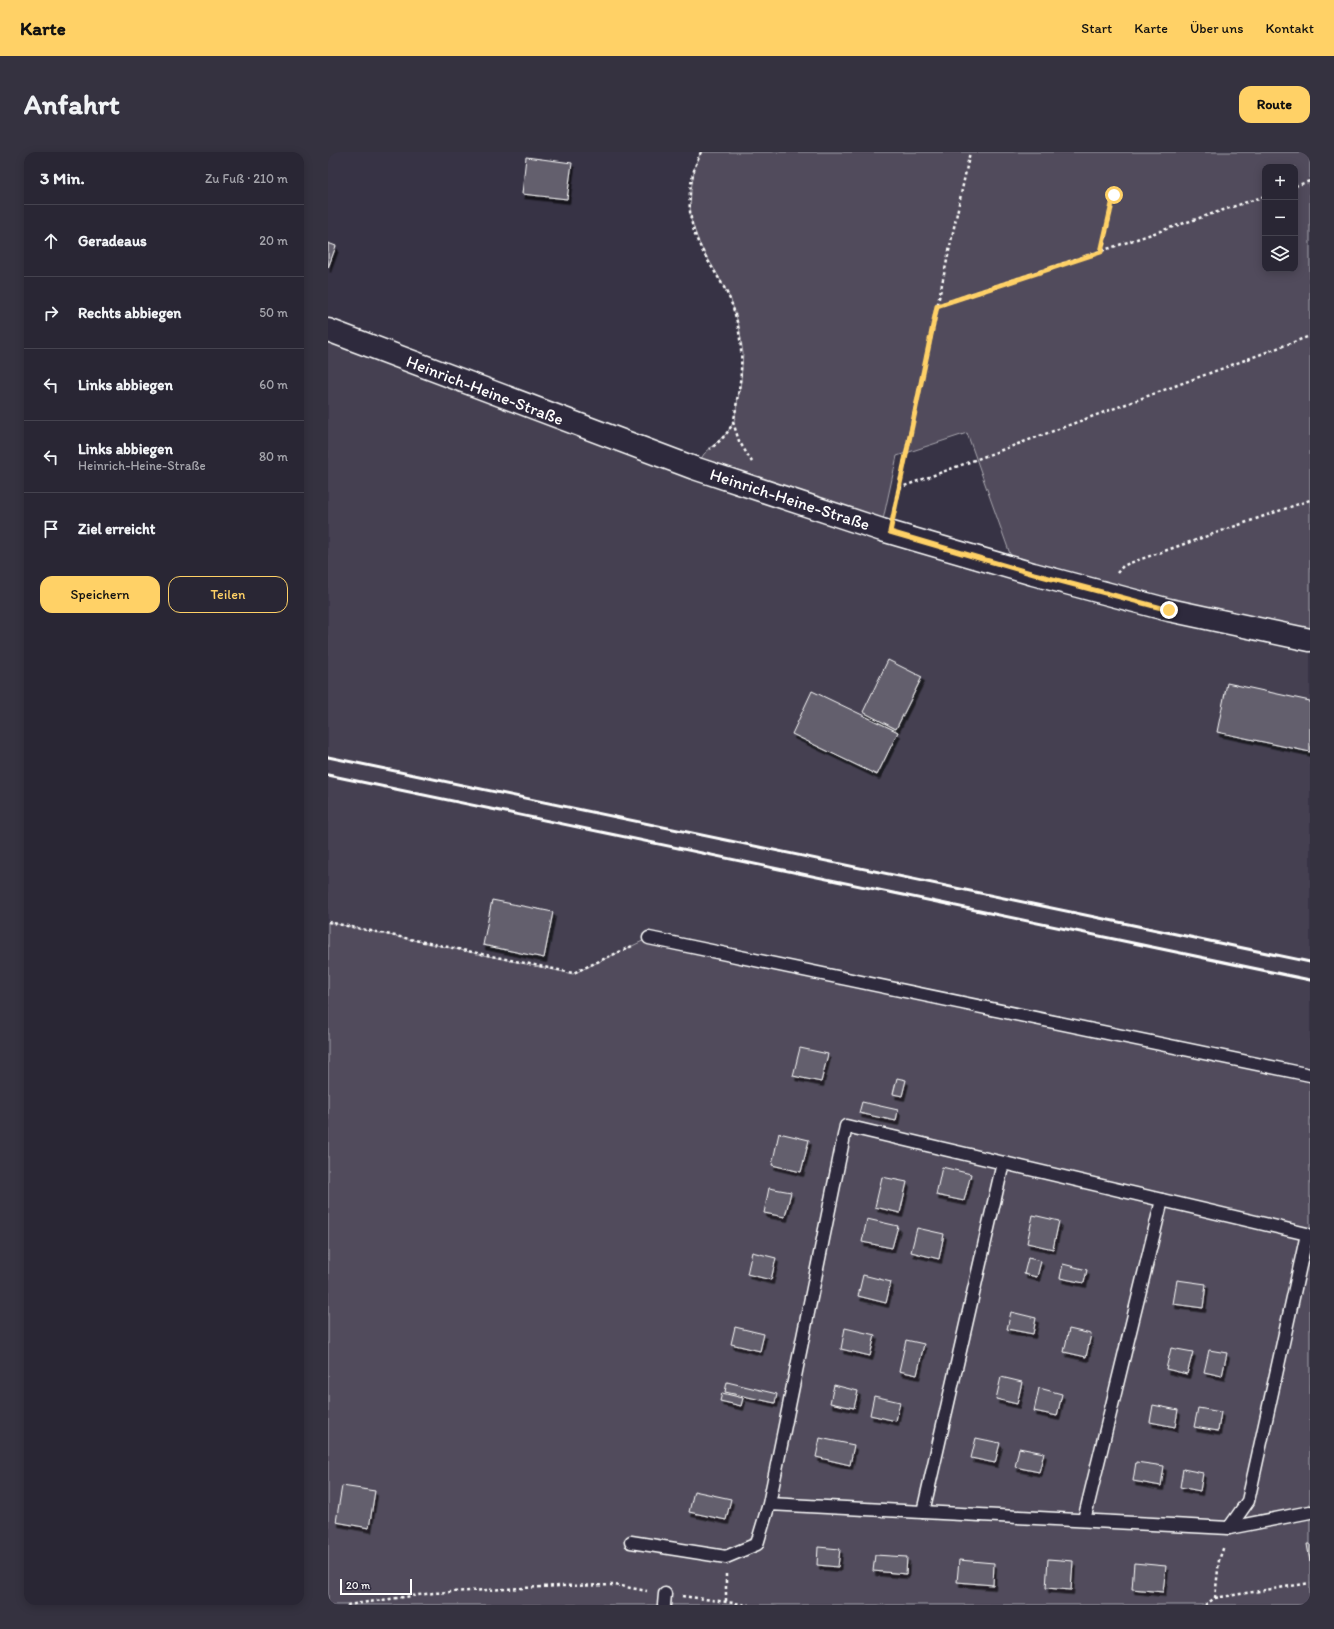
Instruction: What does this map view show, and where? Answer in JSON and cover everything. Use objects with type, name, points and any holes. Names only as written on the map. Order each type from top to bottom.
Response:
[{"type":"street","name":"Heinrich-Heine-Straße","points":[[328,330],[694,468],[890,532],[1034,574],[1169,610],[1310,640]]},
{"type":"lane","points":[[649,938],[1310,1075]]},
{"type":"lane","points":[[631,1542],[726,1558],[757,1544],[769,1504],[846,1126],[1307,1234],[1248,1501],[1229,1528]]},
{"type":"lane","points":[[923,1512],[1003,1163]]},
{"type":"lane","points":[[1084,1520],[1162,1200]]},
{"type":"lane","points":[[769,1504],[1229,1528],[1310,1512]]},
{"type":"path","points":[[694,468],[704,454],[727,433],[733,421],[741,381],[742,367],[739,326],[730,300],[699,245],[690,217],[690,190],[692,177],[695,165],[701,152]]},
{"type":"path","points":[[890,532],[970,152]]},
{"type":"path","points":[[1298,185],[1310,181]]},
{"type":"path","points":[[1101,252],[1114,195]]},
{"type":"path","points":[[937,306],[1262,197]]},
{"type":"path","points":[[899,488],[1310,336]]},
{"type":"path","points":[[733,421],[739,440],[753,464]]},
{"type":"path","points":[[1111,595],[1114,577],[1123,566],[1310,500]]},
{"type":"path","points":[[328,922],[573,973],[649,938]]},
{"type":"path","points":[[1215,1598],[1219,1560],[1229,1528]]},
{"type":"path","points":[[726,1558],[726,1601]]},
{"type":"path","points":[[1205,1605],[1215,1598],[1310,1583]]},
{"type":"path","points":[[347,1605],[433,1593],[615,1584],[665,1599],[726,1601],[749,1605]]},
{"type":"shaded area","points":[[701,152],[1310,152],[1310,641],[1015,568],[967,433],[897,456],[881,529],[695,468],[704,454],[727,433],[734,421],[741,381],[743,353],[739,326],[731,300],[700,245],[690,217],[691,190],[695,165]]},
{"type":"shaded area","points":[[328,331],[694,468],[1310,641],[1310,1075],[649,938],[573,973],[328,921]]},
{"type":"shaded area","points":[[328,922],[573,974],[649,938],[1310,1075],[1310,1512],[1310,1605],[328,1605]],"holes":[[[1248,1501],[1230,1527],[1310,1512],[1228,1528]]]},
{"type":"building","points":[[526,157],[572,163],[567,199],[522,194]]},
{"type":"building","points":[[328,243],[336,246],[328,268]]},
{"type":"building","points":[[888,660],[922,677],[896,729],[863,712]]},
{"type":"building","points":[[1227,683],[1310,701],[1310,752],[1217,732]]},
{"type":"building","points":[[812,691],[898,732],[877,775],[792,734]]},
{"type":"building","points":[[492,900],[553,912],[544,958],[483,945]]},
{"type":"building","points":[[800,1048],[828,1054],[821,1082],[793,1076]]},
{"type":"building","points":[[897,1078],[906,1080],[902,1096],[893,1094]]},
{"type":"building","points":[[862,1102],[898,1110],[896,1121],[859,1113]]},
{"type":"building","points":[[779,1133],[809,1140],[801,1172],[772,1165]]},
{"type":"building","points":[[942,1167],[971,1174],[964,1201],[936,1195]]},
{"type":"building","points":[[882,1177],[907,1182],[900,1213],[875,1207]]},
{"type":"building","points":[[769,1188],[791,1192],[785,1217],[764,1213]]},
{"type":"building","points":[[1033,1215],[1059,1221],[1053,1249],[1027,1243]]},
{"type":"building","points":[[867,1219],[898,1226],[892,1248],[862,1242]]},
{"type":"building","points":[[917,1228],[944,1234],[939,1259],[911,1252]]},
{"type":"building","points":[[752,1252],[776,1258],[771,1280],[747,1274]]},
{"type":"building","points":[[1028,1258],[1041,1261],[1037,1277],[1024,1274]]},
{"type":"building","points":[[1063,1264],[1087,1270],[1084,1283],[1060,1278]]},
{"type":"building","points":[[863,1275],[891,1282],[886,1303],[858,1296]]},
{"type":"building","points":[[1177,1280],[1206,1284],[1203,1308],[1173,1304]]},
{"type":"building","points":[[1011,1312],[1036,1318],[1033,1334],[1007,1329]]},
{"type":"building","points":[[735,1327],[764,1334],[760,1351],[731,1344]]},
{"type":"building","points":[[845,1328],[875,1335],[870,1356],[841,1349]]},
{"type":"building","points":[[1069,1329],[1091,1334],[1086,1357],[1064,1352]]},
{"type":"building","points":[[906,1340],[924,1344],[917,1375],[899,1371]]},
{"type":"building","points":[[1171,1348],[1193,1352],[1187,1374],[1166,1369]]},
{"type":"building","points":[[1209,1350],[1227,1353],[1222,1376],[1204,1372]]},
{"type":"building","points":[[1001,1377],[1022,1382],[1017,1404],[996,1399]]},
{"type":"building","points":[[727,1382],[777,1394],[775,1403],[725,1392]]},
{"type":"building","points":[[834,1385],[858,1391],[854,1408],[830,1403]]},
{"type":"building","points":[[1039,1388],[1062,1394],[1057,1416],[1034,1411]]},
{"type":"building","points":[[722,1393],[743,1398],[741,1406],[720,1401]]},
{"type":"building","points":[[874,1396],[900,1402],[896,1421],[870,1415]]},
{"type":"building","points":[[1153,1405],[1178,1410],[1175,1427],[1150,1422]]},
{"type":"building","points":[[1198,1408],[1221,1412],[1218,1431],[1194,1427]]},
{"type":"building","points":[[820,1438],[854,1445],[850,1465],[816,1457]]},
{"type":"building","points":[[976,1438],[1000,1443],[995,1463],[971,1458]]},
{"type":"building","points":[[1019,1448],[1044,1453],[1039,1472],[1015,1467]]},
{"type":"building","points":[[1136,1462],[1164,1466],[1161,1486],[1133,1481]]},
{"type":"building","points":[[1183,1469],[1203,1473],[1200,1491],[1180,1487]]},
{"type":"building","points":[[342,1486],[375,1491],[369,1528],[336,1522]]},
{"type":"building","points":[[694,1491],[731,1499],[726,1520],[689,1512]]},
{"type":"building","points":[[1307,1544],[1310,1544],[1310,1562]]},
{"type":"building","points":[[818,1547],[840,1549],[838,1567],[817,1565]]},
{"type":"building","points":[[875,1555],[907,1557],[906,1574],[873,1571]]},
{"type":"building","points":[[1048,1559],[1073,1561],[1071,1590],[1046,1588]]},
{"type":"building","points":[[959,1560],[994,1563],[993,1585],[957,1582]]},
{"type":"building","points":[[1134,1563],[1166,1566],[1163,1592],[1132,1589]]},
{"type":"railway","points":[[328,757],[1310,962]]},
{"type":"railway","points":[[328,775],[1310,980]]},
{"type":"route","points":[[1114,195],[1101,252],[937,306],[890,532],[1034,574],[1169,610]]}]
